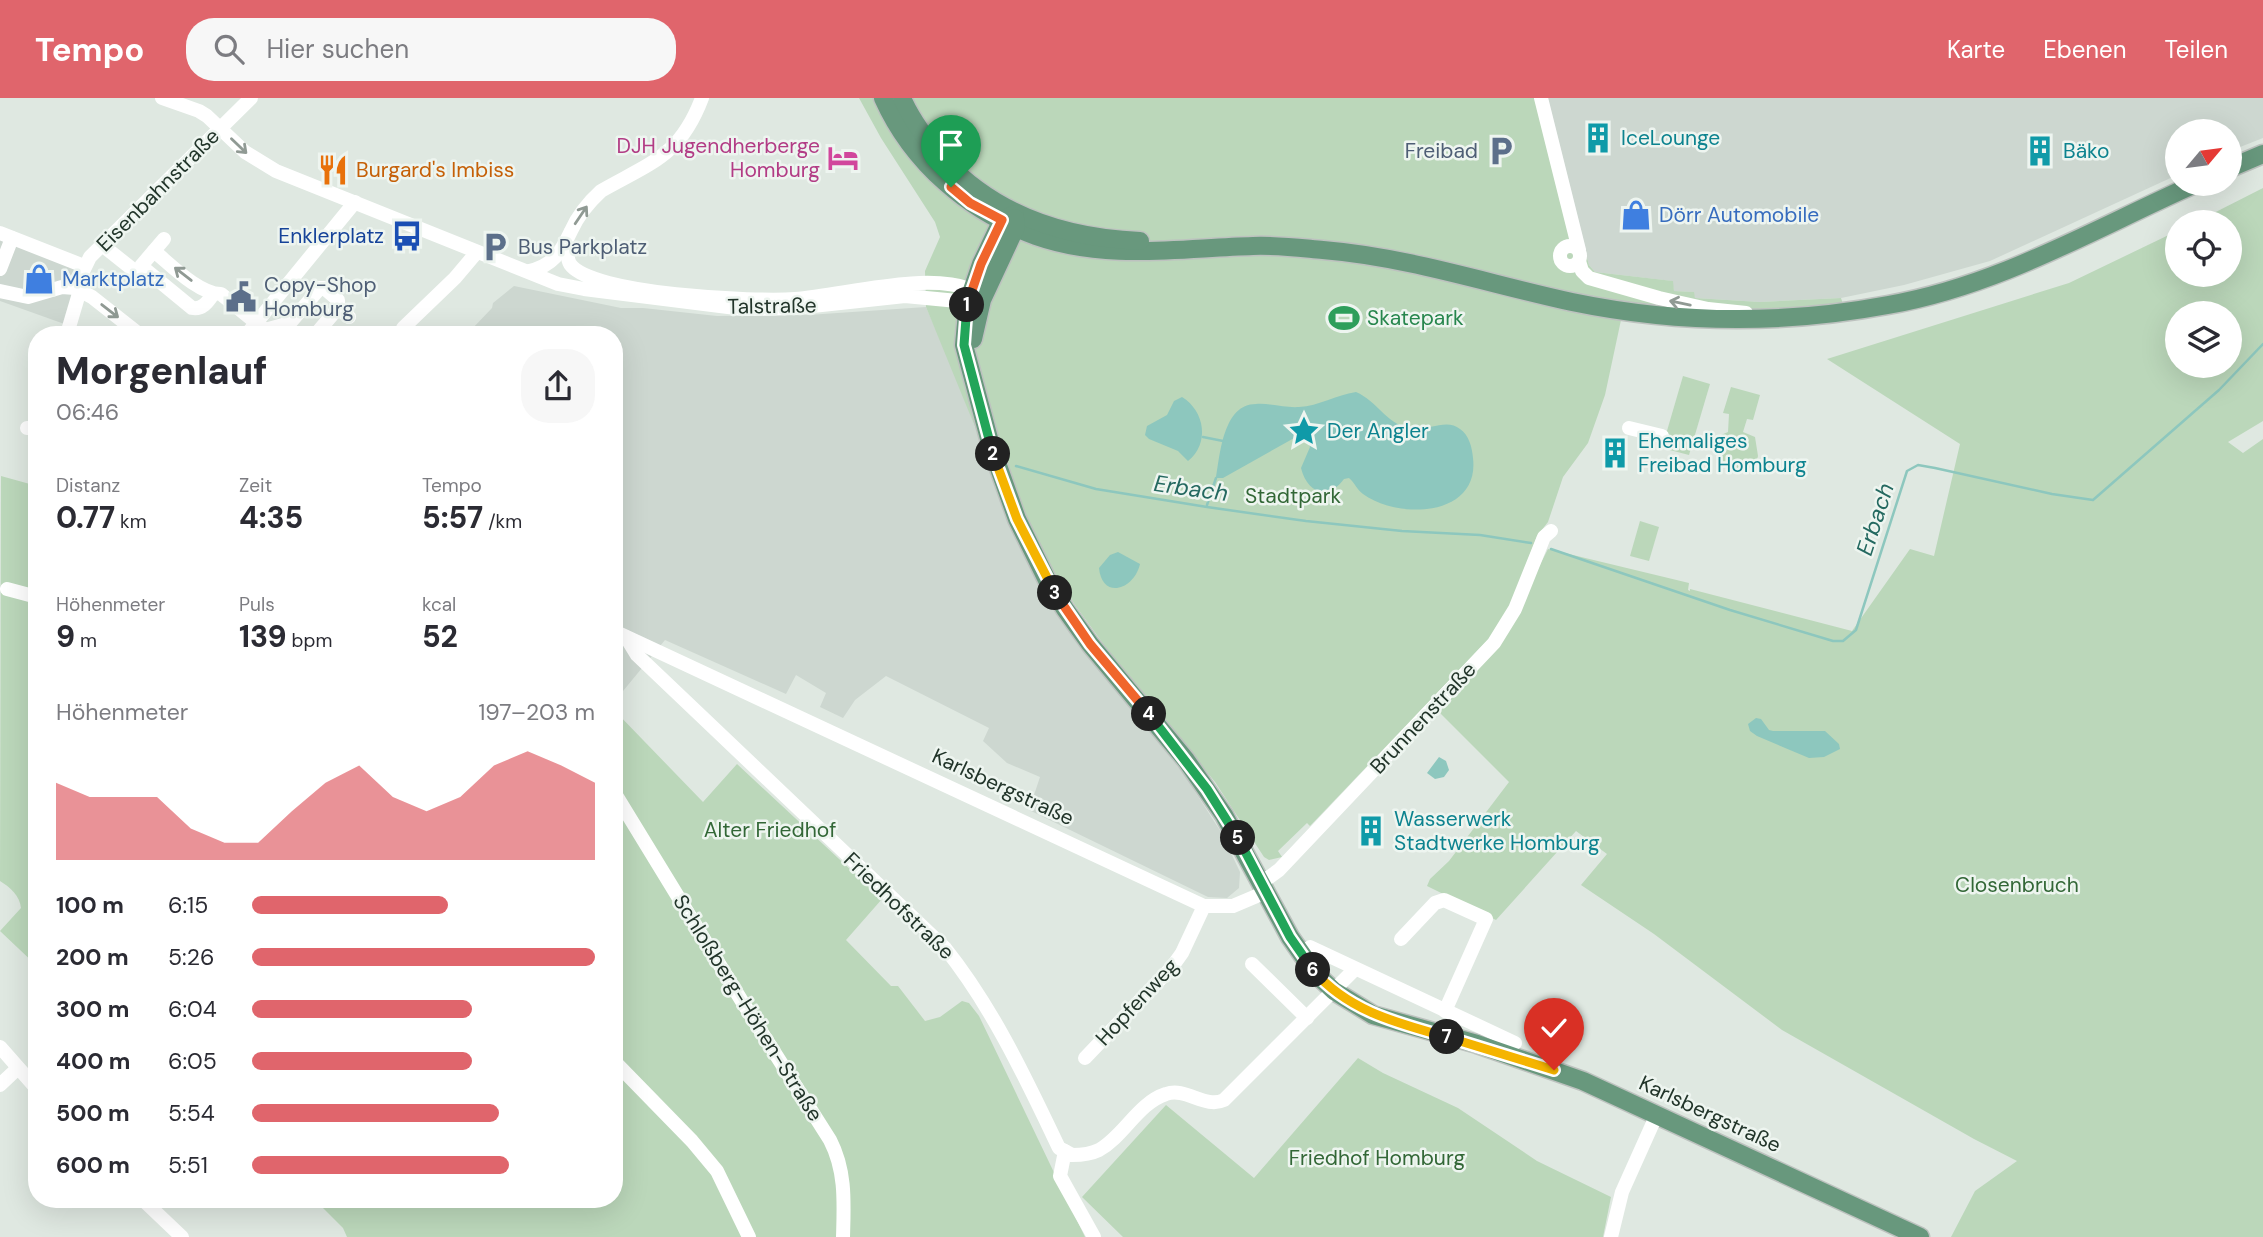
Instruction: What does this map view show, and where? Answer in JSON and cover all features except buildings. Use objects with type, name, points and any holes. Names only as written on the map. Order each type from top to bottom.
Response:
[{"type":"main road","points":[[883,98],[901,132],[934,172],[970,203],[1011,220],[1124,241],[1325,250],[1393,259],[1599,307],[1702,320],[1772,318],[1890,305],[1977,282],[2066,247],[2170,196]]},
{"type":"main road","points":[[902,98],[919,129],[953,169],[1011,220]]},
{"type":"main road","points":[[2242,163],[2263,154]]},
{"type":"main road","points":[[1011,220],[974,297],[971,370],[990,446],[1028,541],[1065,609],[1207,789],[1236,834],[1264,887]]},
{"type":"main road","name":"Karlsbergstraße","points":[[1264,887],[1306,962],[1334,992],[1373,1015],[1479,1036],[1657,1114],[1920,1237]]},
{"type":"street","name":"Talstraße","points":[[162,98],[199,111],[221,127],[256,160],[276,171],[558,284],[744,309],[794,308],[905,296],[974,297]]},
{"type":"street","name":"Eisenbahnstraße","points":[[69,326],[84,266],[102,244],[251,98]]},
{"type":"street","points":[[529,271],[552,262],[566,244],[579,216],[601,191],[675,146],[693,121],[702,98]]},
{"type":"street","points":[[1541,98],[1582,271],[1589,278],[1659,299],[1772,318]]},
{"type":"street","points":[[1564,194],[1567,236],[1560,258],[1565,264],[1573,265],[1579,256]]},
{"type":"street","points":[[262,326],[355,202]]},
{"type":"street","points":[[0,269],[6,236],[84,266]]},
{"type":"street","points":[[164,239],[141,266],[192,308],[203,306],[214,294]]},
{"type":"street","points":[[102,244],[136,272]]},
{"type":"street","name":"Talstraße","points":[[566,244],[570,265],[582,274],[610,283],[711,298],[794,299],[927,284],[974,297]]},
{"type":"street","points":[[154,251],[199,287],[214,294],[221,294],[255,326]]},
{"type":"street","points":[[405,326],[455,278],[477,252]]},
{"type":"street","points":[[0,291],[28,297],[62,287],[78,289],[128,326]]},
{"type":"street","points":[[277,326],[290,323],[320,288],[324,288],[338,300],[344,312],[326,326]]},
{"type":"street","points":[[1629,428],[1662,436]]},
{"type":"street","name":"Brunnenstraße","points":[[1264,887],[1494,643],[1515,609],[1544,537],[1551,531]]},
{"type":"street","points":[[7,589],[28,595]]},
{"type":"street","name":"Karlsbergstraße","points":[[623,635],[1205,906],[1233,906],[1264,887]]},
{"type":"street","name":"Friedhofstraße","points":[[623,638],[638,655],[945,948],[973,986],[1016,1059],[1059,1148],[1065,1151]]},
{"type":"street","name":"Schloßberg-Höhen-Straße","points":[[623,807],[830,1140],[843,1177],[844,1237]]},
{"type":"street","points":[[1401,939],[1435,903],[1444,900],[1486,919],[1445,1011]]},
{"type":"street","name":"Hopfenweg","points":[[1085,1058],[1172,967],[1205,906]]},
{"type":"street","name":"Karlsbergstraße","points":[[1310,947],[1445,1011],[1479,1036],[1515,1043]]},
{"type":"street","points":[[1252,964],[1307,1018]]},
{"type":"street","points":[[1094,1237],[1060,1176],[1065,1151],[1072,1155],[1099,1150],[1154,1100],[1167,1094],[1177,1092],[1216,1104],[1224,1100],[1355,969]]},
{"type":"street","points":[[0,1047],[28,1079]]},
{"type":"street","points":[[0,1086],[18,1068]]},
{"type":"street","points":[[623,1070],[692,1141],[717,1171],[749,1237]]},
{"type":"street","points":[[1611,1237],[1622,1192],[1657,1114]]},
{"type":"street","points":[[151,1208],[182,1237]]},
{"type":"shaded area","points":[[1544,98],[2263,98],[2263,138],[2242,146],[2242,119],[2165,119],[2165,181],[1990,261],[1904,285],[1841,298],[1760,302],[1695,298],[1693,292],[1674,291],[1672,281],[1595,272],[1589,265]]},
{"type":"shaded area","name":"Marktplatz","points":[[0,228],[86,263],[70,326],[0,301]]},
{"type":"shaded area","points":[[514,286],[621,308],[717,316],[808,315],[926,307],[959,383],[1025,558],[1052,605],[1183,773],[1221,832],[1240,872],[1239,888],[1227,898],[1208,897],[1029,810],[1040,777],[1007,763],[983,741],[989,728],[886,676],[855,700],[843,718],[820,707],[826,693],[796,675],[786,694],[665,640],[623,691],[623,326],[475,326],[492,308],[493,303]]},
{"type":"green space","name":"Stadtpark","points":[[859,98],[1544,98],[1589,265],[1595,272],[1673,281],[1674,291],[1694,292],[1695,298],[1760,302],[1841,298],[1848,319],[1763,326],[1706,327],[1621,320],[1605,395],[1588,443],[1563,477],[1548,522],[1537,536],[1504,623],[1310,826],[1307,823],[1278,851],[1282,857],[1269,860],[1264,857],[1215,782],[1107,649],[1075,605],[1043,554],[982,444],[926,307],[925,271],[940,237],[935,222],[881,138]]},
{"type":"green space","name":"Closenbruch","points":[[2263,188],[2263,421],[2228,442],[2243,453],[2263,439],[2263,1237],[1951,1237],[1975,1191],[2017,1161],[1782,1030],[1654,934],[1581,885],[1607,854],[1576,831],[1496,920],[1427,886],[1509,782],[1439,712],[1503,638],[1548,549],[1689,583],[1690,591],[1852,631],[1910,549],[1934,556],[1960,444],[1827,359],[2069,283],[2165,237],[2165,287],[2242,287],[2242,210],[2220,210]]},
{"type":"green space","points":[[1683,376],[1710,384],[1689,455],[1662,448]]},
{"type":"green space","points":[[1731,387],[1760,395],[1753,420],[1747,419],[1743,432],[1755,437],[1758,456],[1756,463],[1742,470],[1716,463],[1721,441],[1725,441],[1726,437],[1721,435],[1728,432],[1729,414],[1723,413]]},
{"type":"green space","points":[[1,476],[28,484],[28,957],[0,931],[21,908],[14,892],[0,881]]},
{"type":"green space","points":[[1640,521],[1659,527],[1649,561],[1630,556]]},
{"type":"green space","name":"Alter Friedhof","points":[[623,719],[703,802],[737,764],[882,899],[846,940],[891,986],[898,986],[925,1021],[940,1017],[962,1001],[969,1003],[979,1016],[1085,1237],[347,1237],[343,1228],[323,1208],[623,1208]]},
{"type":"green space","name":"Friedhof Homburg","points":[[1358,1058],[1383,1073],[1458,1108],[1537,1161],[1611,1197],[1603,1237],[1123,1237],[1082,1197],[1166,1105],[1254,1178]]},
{"type":"water","points":[[1356,392],[1394,422],[1408,428],[1421,429],[1448,424],[1463,432],[1470,442],[1473,458],[1472,478],[1464,492],[1450,502],[1434,508],[1415,510],[1378,502],[1361,492],[1349,478],[1331,490],[1319,491],[1308,483],[1301,468],[1310,447],[1308,441],[1296,437],[1223,478],[1216,478],[1225,432],[1236,412],[1245,406],[1306,406]]},
{"type":"water","points":[[1182,397],[1196,411],[1202,428],[1200,446],[1188,461],[1178,451],[1145,435],[1147,426],[1167,415],[1174,401]]},
{"type":"water","points":[[1118,552],[1140,564],[1131,580],[1118,588],[1112,588],[1101,578],[1099,568],[1110,555]]},
{"type":"water","points":[[1756,718],[1761,719],[1769,730],[1773,731],[1825,731],[1839,744],[1840,749],[1824,757],[1809,758],[1750,731],[1748,724]]},
{"type":"water","points":[[1439,757],[1446,761],[1449,770],[1444,777],[1435,779],[1427,773]]},
{"type":"waterway","name":"Erbach","points":[[1551,549],[1730,610],[1833,641],[1843,641],[1856,630],[1907,471],[1918,465],[2052,494],[2093,500],[2219,390],[2263,344]]},
{"type":"waterway","points":[[1203,437],[1223,441]]},
{"type":"waterway","name":"Erbach","points":[[1016,466],[1096,489],[1207,507],[1306,521],[1402,531],[1480,535],[1531,543]]},
{"type":"waterway","points":[[1207,505],[1216,478]]},
{"type":"place","name":"IceLounge","points":[[1598,138]]},
{"type":"place","name":"Freibad","points":[[1501,151]]},
{"type":"place","name":"Bäko","points":[[2040,151]]},
{"type":"place","name":"DJH Jugendherberge Homburg","points":[[843,158]]},
{"type":"place","name":"Burgard's Imbiss","points":[[333,170]]},
{"type":"place","name":"Dörr Automobile","points":[[1636,215]]},
{"type":"place","name":"Enklerplatz","points":[[407,236]]},
{"type":"place","name":"Bus Parkplatz","points":[[495,247]]},
{"type":"place","name":"Marktplatz","points":[[39,279]]},
{"type":"place","name":"Copy-Shop Homburg","points":[[241,297]]},
{"type":"place","name":"Skatepark","points":[[1344,318]]},
{"type":"place","name":"Der Angler","points":[[1304,431]]},
{"type":"place","name":"Ehemaliges Freibad Homburg","points":[[1615,453]]},
{"type":"place","name":"Wasserwerk Stadtwerke Homburg","points":[[1371,831]]},
{"type":"route","points":[[951,187],[970,203],[1002,220],[981,264],[968,302],[964,345],[990,446],[1017,519],[1047,580],[1065,609],[1090,644],[1186,760],[1224,815],[1306,962],[1334,992],[1373,1015],[1476,1044],[1554,1070]]}]
